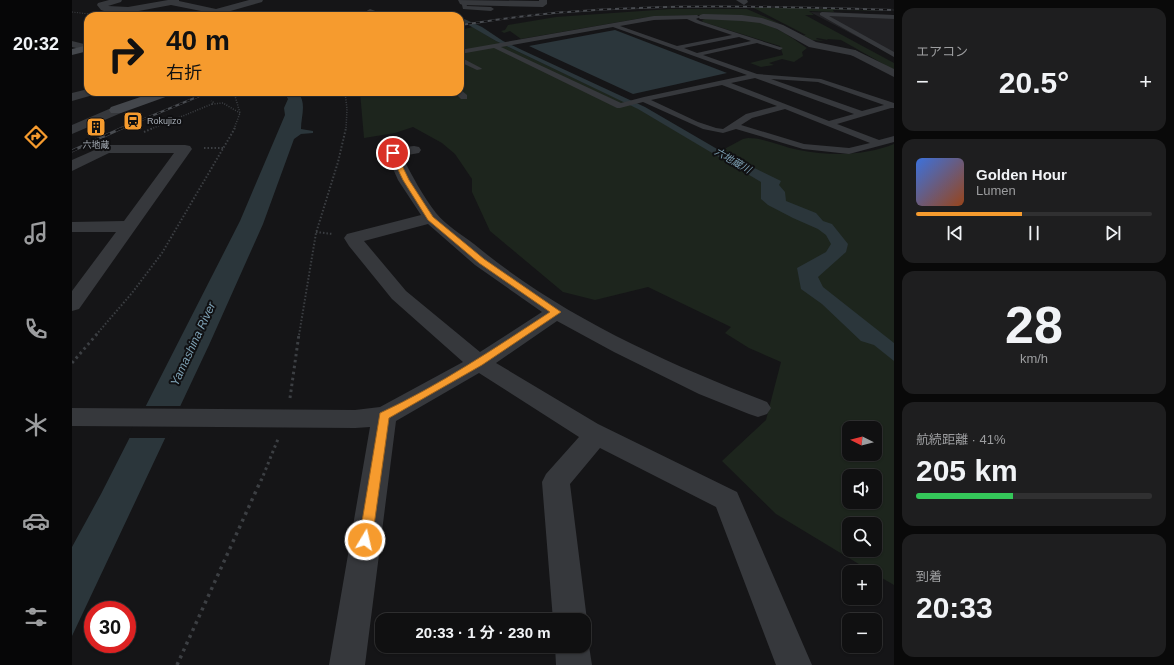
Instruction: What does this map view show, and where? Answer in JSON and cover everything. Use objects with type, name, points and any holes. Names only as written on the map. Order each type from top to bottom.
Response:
[{"type":"main road","points":[[72,52],[84,49]]},
{"type":"main road","points":[[116,110],[156,96]]},
{"type":"street","points":[[118,0],[101,5],[104,8],[133,10],[173,1],[216,12],[259,0]]},
{"type":"street","points":[[462,1],[543,4],[543,0]]},
{"type":"street","points":[[703,17],[744,18],[761,21],[781,27],[806,42],[855,53],[894,74]]},
{"type":"street","points":[[72,44],[84,47]]},
{"type":"street","points":[[72,87],[78,85],[84,87]]},
{"type":"street","points":[[72,97],[84,93]]},
{"type":"street","points":[[74,127],[116,110]]},
{"type":"street","points":[[72,166],[106,149],[186,149],[72,304]]},
{"type":"street","points":[[414,150],[392,149],[406,180],[431,218],[482,261],[556,312],[628,350],[708,388],[758,408]]},
{"type":"street","points":[[431,218],[353,238],[399,295],[479,363],[596,435],[728,500],[794,665]]},
{"type":"street","points":[[72,227],[130,226]]},
{"type":"street","points":[[72,417],[355,419],[384,416],[479,363],[556,312]]},
{"type":"street","points":[[347,665],[384,416]]},
{"type":"street","points":[[569,613],[556,482],[596,435]]},
{"type":"street","points":[[573,653],[574,665]]},
{"type":"lane","points":[[462,1],[465,8],[491,9]]},
{"type":"lane","points":[[894,17],[822,14],[894,55]]},
{"type":"lane","points":[[688,17],[698,22],[780,48]]},
{"type":"lane","points":[[464,51],[654,18],[703,17]]},
{"type":"lane","points":[[613,26],[862,114]]},
{"type":"lane","points":[[676,48],[739,35]]},
{"type":"lane","points":[[695,55],[757,41]]},
{"type":"lane","points":[[498,45],[620,106],[644,99],[753,76],[819,80],[893,106]]},
{"type":"lane","points":[[464,61],[479,69]]},
{"type":"lane","points":[[722,82],[878,143]]},
{"type":"lane","points":[[644,99],[697,124],[723,131],[736,126],[740,120],[749,116],[784,107]]},
{"type":"lane","points":[[828,124],[893,106]]},
{"type":"lane","points":[[736,126],[802,146],[850,151],[894,139]]},
{"type":"path","points":[[72,363],[132,293],[162,253],[234,130],[240,113],[235,96]]},
{"type":"path","points":[[178,665],[271,459],[285,418],[290,399],[316,232],[344,138],[348,105],[346,96]]},
{"type":"path","points":[[106,149],[211,102],[223,103],[237,113],[240,113]]},
{"type":"shaded area","points":[[750,6],[894,11],[809,11],[814,15],[805,15],[894,63],[894,70],[841,40],[817,38],[816,39],[824,41],[812,40],[803,35],[806,35]]},
{"type":"shaded area","points":[[670,9],[747,9],[781,24],[770,21],[702,15],[642,18],[521,39],[510,31],[504,33],[501,31],[505,30],[508,25],[556,17]]},
{"type":"shaded area","points":[[810,12],[894,15],[894,56]]},
{"type":"shaded area","points":[[738,19],[762,23],[780,30],[807,48],[802,52],[803,56],[794,62],[782,59],[769,63],[774,65],[761,67],[750,63],[783,55],[780,46],[703,22],[702,20]]},
{"type":"shaded area","points":[[473,27],[496,41],[637,108],[715,154],[743,139],[748,138],[761,139],[793,149],[835,154],[871,151],[894,144],[894,585],[882,578],[882,565],[860,565],[847,557],[882,557],[882,517],[842,517],[842,554],[776,514],[722,461],[766,420],[781,362],[749,348],[725,333],[731,327],[648,287],[595,300],[563,292],[490,231],[472,192],[472,179],[455,154],[442,143],[413,127],[395,133],[364,138],[360,96],[464,96],[464,29]]},
{"type":"water","name":"六地蔵川","points":[[464,19],[482,27],[503,41],[645,107],[724,153],[781,181],[779,185],[785,192],[786,201],[816,213],[823,221],[832,224],[848,244],[846,252],[818,277],[823,287],[894,343],[894,361],[874,345],[861,341],[822,304],[801,289],[797,268],[826,252],[831,244],[826,235],[818,229],[768,205],[761,199],[761,182],[638,109],[496,41],[464,22]]},
{"type":"water","points":[[615,30],[727,73],[633,94],[529,46]]},
{"type":"water","name":"Yamashina River","points":[[286,96],[300,96],[303,106],[301,129],[313,131],[313,133],[301,134],[294,139],[263,224],[209,345],[88,601],[84,601],[84,611],[72,636],[72,547],[101,494],[240,221],[285,115],[284,108],[288,99]]},
{"type":"pier","points":[[143,406],[183,406],[168,438],[127,438]]},
{"type":"railway","points":[[464,24],[541,14],[649,7],[731,6],[894,10]]},
{"type":"railway","points":[[120,129],[199,96]]},
{"type":"railway","points":[[72,151],[122,128]]},
{"type":"place","name":"Rokujizo","points":[[133,121]]},
{"type":"place","name":"六地蔵","points":[[96,127]]},
{"type":"route","points":[[365,540],[384,416],[479,363],[556,312],[482,261],[431,218],[406,180],[393,153]]}]
